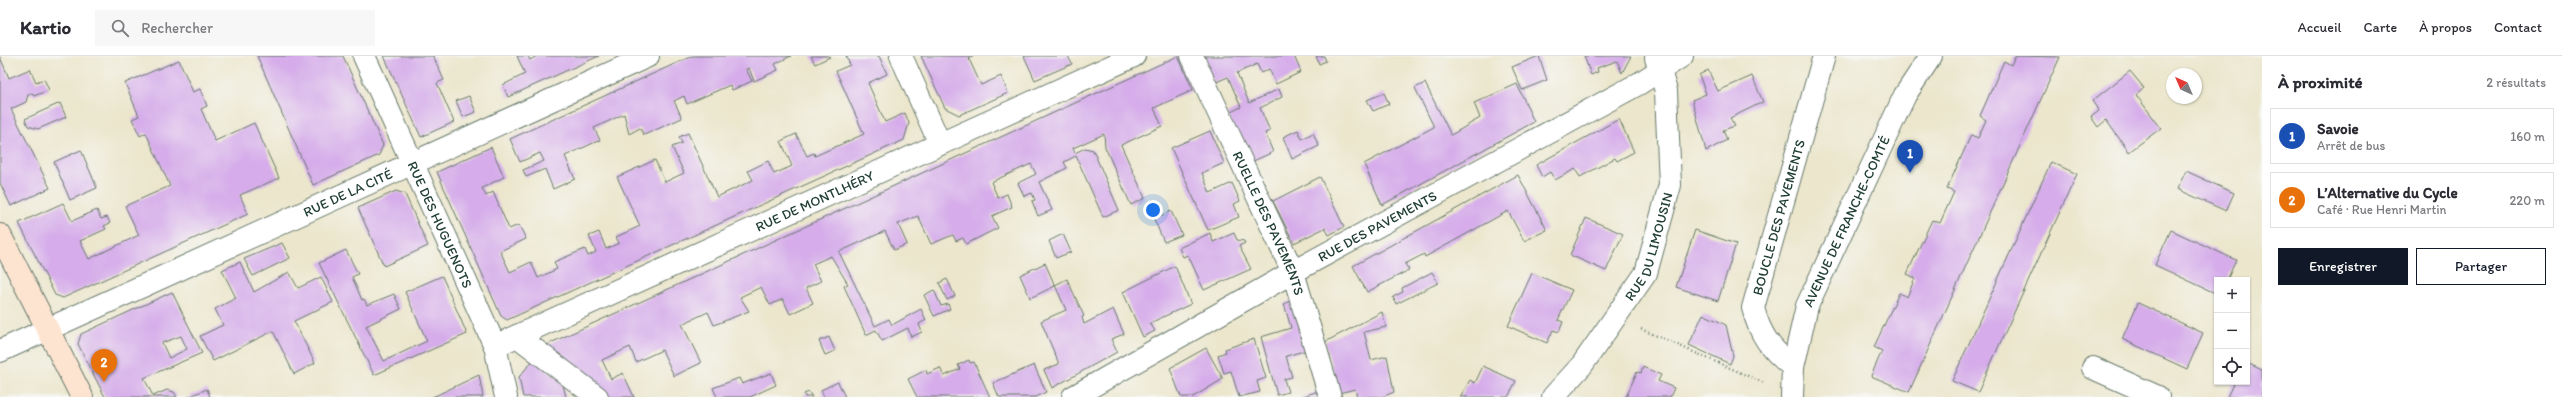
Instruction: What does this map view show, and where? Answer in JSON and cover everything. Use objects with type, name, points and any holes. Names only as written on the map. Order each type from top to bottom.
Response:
[{"type":"main road","points":[[0,235],[82,397]]},
{"type":"street","name":"RUE DES HUGUENOTS","points":[[364,56],[411,164],[495,346],[506,397]]},
{"type":"street","name":"RUE DE LA CITÉ","points":[[0,351],[648,56]]},
{"type":"street","points":[[901,56],[940,144]]},
{"type":"street","name":"RUE DE MONTLHÉRY","points":[[495,346],[1134,56]]},
{"type":"street","name":"RUELLE DES PAVEMENTS","points":[[1192,56],[1293,272],[1330,397]]},
{"type":"street","name":"RUE DES PAVEMENTS","points":[[1073,397],[1658,63],[1682,56]]},
{"type":"street","name":"BOUCLE DES PAVEMENTS","points":[[1793,367],[1779,357],[1759,330],[1753,308],[1824,56]]},
{"type":"street","name":"AVENUE DE FRANCHE-COMTÉ","points":[[1792,396],[1793,367],[1807,306],[1905,95],[1931,56]]},
{"type":"street","name":"RUE DU LIMOUSIN","points":[[1553,397],[1582,365],[1646,273],[1670,185],[1666,91],[1658,63]]},
{"type":"street","points":[[517,336],[598,397]]},
{"type":"street","points":[[2093,368],[2158,397]]},
{"type":"path","points":[[1614,318],[1792,396]]},
{"type":"building","points":[[257,56],[343,56],[383,145],[379,155],[313,185]]},
{"type":"building","points":[[384,56],[433,56],[444,80],[437,83],[454,122],[421,137]]},
{"type":"building","points":[[517,56],[528,56],[530,60],[537,56],[599,56],[508,97],[503,85],[525,74]]},
{"type":"building","points":[[692,56],[791,56],[775,64],[778,70],[754,81],[749,68],[746,69],[752,81],[732,90],[730,85],[687,104],[684,96],[674,101],[682,118],[644,135],[640,128],[629,134],[624,114],[594,128],[600,140],[565,156],[575,179],[553,189],[545,169],[526,177],[523,170],[544,161],[540,153],[520,162],[510,139]]},
{"type":"building","points":[[811,56],[829,56],[830,57],[815,64]]},
{"type":"building","points":[[846,56],[879,56],[887,74],[868,83],[885,122],[905,113],[909,123],[904,140],[507,320],[501,316],[437,172],[491,147],[504,177],[482,188],[486,196],[493,192],[509,229],[519,225],[526,239],[500,251],[510,272],[531,262],[538,278],[557,269],[554,262],[585,249],[588,256],[596,252],[589,236],[599,232],[606,249],[619,243],[616,237],[640,226],[617,177],[655,160],[665,182],[684,173],[672,147],[682,143],[679,137],[688,133],[717,197],[753,180],[748,171],[768,161],[774,174],[792,166],[781,141],[796,134],[807,156],[814,153],[815,156],[864,134],[836,71],[850,65]]},
{"type":"building","points":[[921,56],[974,56],[969,59],[981,85],[1001,76],[1008,93],[959,115],[945,108]]},
{"type":"building","points":[[1024,56],[1068,56],[1072,64],[1035,80]]},
{"type":"building","points":[[1178,56],[1193,90],[1154,108],[1162,126],[1121,145],[1145,198],[1131,205],[1105,147],[1104,134],[1073,148],[1075,153],[1085,148],[1093,150],[1119,210],[1103,217],[1076,156],[1064,162],[1067,168],[1039,182],[1052,210],[1038,216],[1032,201],[1035,200],[1032,193],[1024,196],[1018,183],[1036,174],[1031,164],[991,182],[998,198],[1007,194],[1012,207],[992,216],[998,228],[966,244],[963,238],[956,241],[953,235],[931,244],[918,216],[898,224],[907,244],[901,247],[894,250],[885,231],[839,252],[875,326],[889,319],[892,325],[921,309],[926,320],[919,324],[922,332],[911,337],[908,328],[882,341],[876,330],[866,335],[844,286],[848,284],[831,256],[813,264],[821,281],[806,288],[813,303],[790,314],[783,299],[770,305],[761,287],[740,297],[749,311],[714,325],[708,312],[682,324],[701,363],[674,376],[662,350],[636,362],[630,347],[602,360],[611,379],[623,373],[634,397],[606,397],[546,345]]},
{"type":"building","points":[[1202,56],[1294,56],[1301,72],[1276,84],[1269,69],[1261,73],[1257,64],[1237,73],[1249,103],[1279,89],[1282,97],[1260,108],[1270,131],[1265,133],[1273,152],[1249,163],[1227,114],[1241,107],[1228,77],[1214,83]]},
{"type":"building","points":[[1316,56],[1324,56],[1326,61],[1319,64]]},
{"type":"building","points":[[1539,56],[1547,80],[1522,90],[1512,67]]},
{"type":"building","points":[[1584,56],[1631,56],[1622,73],[1617,61],[1597,68],[1598,72],[1591,75]]},
{"type":"building","points":[[2015,56],[2060,57],[1909,392],[1871,376],[1882,351],[1874,347],[1899,293],[1907,297],[1915,278],[1907,274],[1932,220],[1940,223],[1954,192],[1947,189],[1971,135],[1978,138],[1986,120],[1980,116],[2004,61],[2011,65]]},
{"type":"building","points":[[0,57],[9,78],[30,69],[36,82],[44,79],[49,90],[34,96],[32,93],[28,95],[26,102],[11,109],[50,188],[11,206],[0,183]]},
{"type":"building","points":[[179,60],[193,92],[200,89],[207,106],[201,109],[215,141],[254,123],[279,178],[240,195],[248,214],[63,298],[55,295],[19,223],[63,203],[72,221],[97,210],[101,219],[107,217],[110,223],[104,226],[106,229],[80,241],[89,259],[139,235],[125,206],[170,186],[146,133],[140,136],[132,119],[139,116],[125,83]]},
{"type":"building","points":[[1708,70],[1718,91],[1752,76],[1763,102],[1730,118],[1735,126],[1723,130],[1727,140],[1706,151],[1692,100],[1706,94],[1699,75]]},
{"type":"building","points":[[2130,71],[2144,88],[2136,95],[2161,128],[2129,152],[2106,120],[2098,127],[2091,117],[2099,111],[2092,101]]},
{"type":"building","points":[[1425,83],[1451,135],[1480,118],[1474,103],[1517,84],[1534,122],[1382,205],[1364,164],[1434,127],[1415,88]]},
{"type":"building","points":[[1384,93],[1389,104],[1373,111],[1367,100]]},
{"type":"building","points":[[469,96],[476,112],[463,117],[456,101]]},
{"type":"building","points":[[60,103],[66,117],[38,129],[28,126],[25,119]]},
{"type":"building","points":[[1619,119],[1634,152],[1617,161],[1615,158],[1580,177],[1575,169],[1555,180],[1550,172],[1542,177],[1536,165]]},
{"type":"building","points":[[1298,130],[1302,139],[1313,133],[1319,146],[1292,159],[1283,137]]},
{"type":"building","points":[[1210,131],[1224,163],[1202,173],[1210,193],[1232,183],[1240,201],[1234,204],[1239,217],[1208,230],[1171,148]]},
{"type":"building","points":[[81,150],[97,188],[70,200],[54,162]]},
{"type":"building","points":[[2051,162],[2077,174],[1978,392],[1952,381]]},
{"type":"building","points":[[2186,171],[2234,193],[2226,211],[2177,189]]},
{"type":"building","points":[[1518,175],[1547,230],[1524,241],[1508,211],[1425,257],[1424,254],[1405,264],[1409,270],[1367,292],[1353,266]]},
{"type":"building","points":[[1320,177],[1344,227],[1329,235],[1325,228],[1294,243],[1273,201]]},
{"type":"building","points":[[396,191],[405,194],[428,246],[384,266],[358,208]]},
{"type":"building","points":[[1171,211],[1182,235],[1164,242],[1154,219]]},
{"type":"building","points":[[1586,218],[1623,234],[1606,271],[1570,255]]},
{"type":"building","points":[[1695,230],[1736,244],[1718,301],[1676,287]]},
{"type":"building","points":[[2171,230],[2236,260],[2228,277],[2214,277],[2214,293],[2155,265]]},
{"type":"building","points":[[1210,233],[1213,242],[1234,233],[1237,240],[1244,241],[1245,243],[1239,246],[1251,269],[1204,290],[1188,255],[1183,257],[1179,248]]},
{"type":"building","points":[[1063,234],[1071,252],[1056,258],[1049,241]]},
{"type":"building","points":[[282,243],[290,258],[253,276],[244,259]]},
{"type":"building","points":[[346,250],[358,274],[352,277],[362,300],[364,299],[367,305],[394,294],[401,309],[366,326],[384,361],[427,341],[405,292],[442,276],[467,334],[374,375],[319,263]]},
{"type":"building","points":[[240,262],[254,292],[289,272],[298,288],[321,277],[333,302],[294,321],[315,363],[294,374],[273,331],[213,361],[200,336],[223,325],[215,309],[236,298],[222,270]]},
{"type":"building","points":[[1045,263],[1055,286],[1030,298],[1020,275]]},
{"type":"building","points":[[1175,266],[1191,304],[1150,323],[1155,331],[1143,337],[1123,292]]},
{"type":"building","points":[[1432,272],[1438,283],[1396,304],[1393,297],[1403,292],[1402,288]]},
{"type":"building","points":[[1532,273],[1572,290],[1558,320],[1563,322],[1559,332],[1553,330],[1547,343],[1508,326]]},
{"type":"building","points":[[947,279],[955,296],[947,300],[939,283]]},
{"type":"building","points":[[1067,279],[1084,316],[1082,317],[1084,324],[1113,309],[1124,334],[1111,339],[1117,352],[1052,388],[1044,370],[1059,364],[1041,321],[1066,310],[1055,285]]},
{"type":"building","points":[[934,290],[941,306],[948,304],[950,309],[934,316],[924,295]]},
{"type":"building","points":[[172,292],[202,353],[144,378],[153,396],[167,390],[174,392],[177,397],[105,397],[78,344],[81,334]],"holes":[[[181,336],[187,349],[169,358],[162,343]]]},
{"type":"building","points":[[1296,298],[1311,349],[1286,356],[1292,377],[1284,379],[1288,392],[1277,395],[1261,337],[1291,328],[1284,304]]},
{"type":"building","points":[[2138,303],[2203,333],[2187,369],[2122,339]]},
{"type":"building","points":[[1382,312],[1386,327],[1364,332],[1371,360],[1387,356],[1394,392],[1382,397],[1357,397],[1355,389],[1339,393],[1325,342]]},
{"type":"building","points":[[1703,314],[1726,325],[1733,356],[1730,364],[1689,345]]},
{"type":"building","points":[[829,337],[835,351],[825,355],[819,341]]},
{"type":"building","points":[[1254,339],[1266,378],[1257,381],[1260,392],[1239,397],[1231,371],[1224,373],[1218,355],[1226,352],[1225,349]]},
{"type":"building","points":[[1206,348],[1223,379],[1193,397],[1181,397],[1170,368]]},
{"type":"building","points":[[533,360],[562,380],[566,397],[523,397],[519,377]]},
{"type":"building","points":[[969,360],[970,363],[974,362],[990,397],[917,397],[908,379],[926,370],[927,374],[940,368],[944,376],[960,369],[958,365]]},
{"type":"building","points":[[2250,364],[2262,370],[2262,397],[2227,397],[2233,385],[2250,385]]},
{"type":"building","points":[[1034,365],[1046,392],[1036,397],[999,397],[993,383]]},
{"type":"building","points":[[1483,366],[1516,381],[1508,397],[1460,397],[1470,380],[1475,383]]},
{"type":"building","points":[[1643,367],[1661,375],[1658,381],[1674,388],[1670,397],[1626,397],[1637,372],[1641,373]]},
{"type":"building","points":[[771,373],[776,385],[750,397],[717,397],[713,388],[739,378],[742,384]]},
{"type":"building","points":[[479,375],[483,397],[432,397],[437,395]]},
{"type":"building","points":[[838,382],[845,397],[824,397],[821,390]]},
{"type":"building","points":[[207,389],[210,397],[188,397]]},
{"type":"building","points":[[1322,390],[1324,397],[1300,397]]},
{"type":"building","points":[[809,392],[812,397],[805,397],[804,394]]},
{"type":"place","name":"Savoie","points":[[1910,173]]},
{"type":"place","name":"L’Alternative du Cycle","points":[[104,382]]}]
